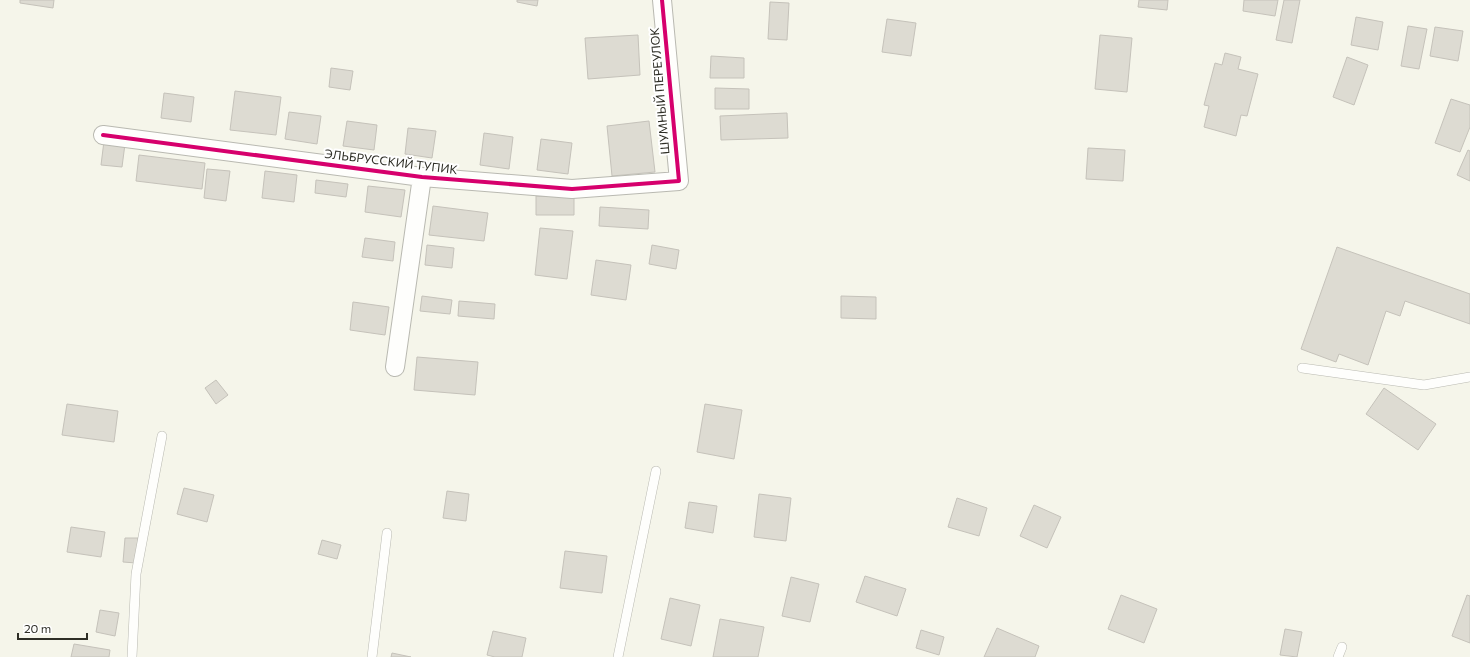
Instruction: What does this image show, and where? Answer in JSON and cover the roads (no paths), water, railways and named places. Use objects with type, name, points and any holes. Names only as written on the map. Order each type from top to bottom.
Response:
[{"type":"street","name":"ШУМНЫЙ ПЕРЕУЛОК","points":[[662,0],[679,181]]},
{"type":"street","name":"ЭЛЬБРУССКИЙ ТУПИК","points":[[103,135],[422,177],[572,189],[679,181]]},
{"type":"street","name":"ЭЛЬБРУССКИЙ ТУПИК","points":[[395,367],[422,177]]},
{"type":"lane","points":[[1302,368],[1424,385],[1470,377]]},
{"type":"lane","points":[[132,657],[136,574],[162,436]]},
{"type":"lane","points":[[618,657],[656,471]]},
{"type":"lane","points":[[372,657],[387,533]]},
{"type":"lane","points":[[1338,657],[1342,647]]}]
